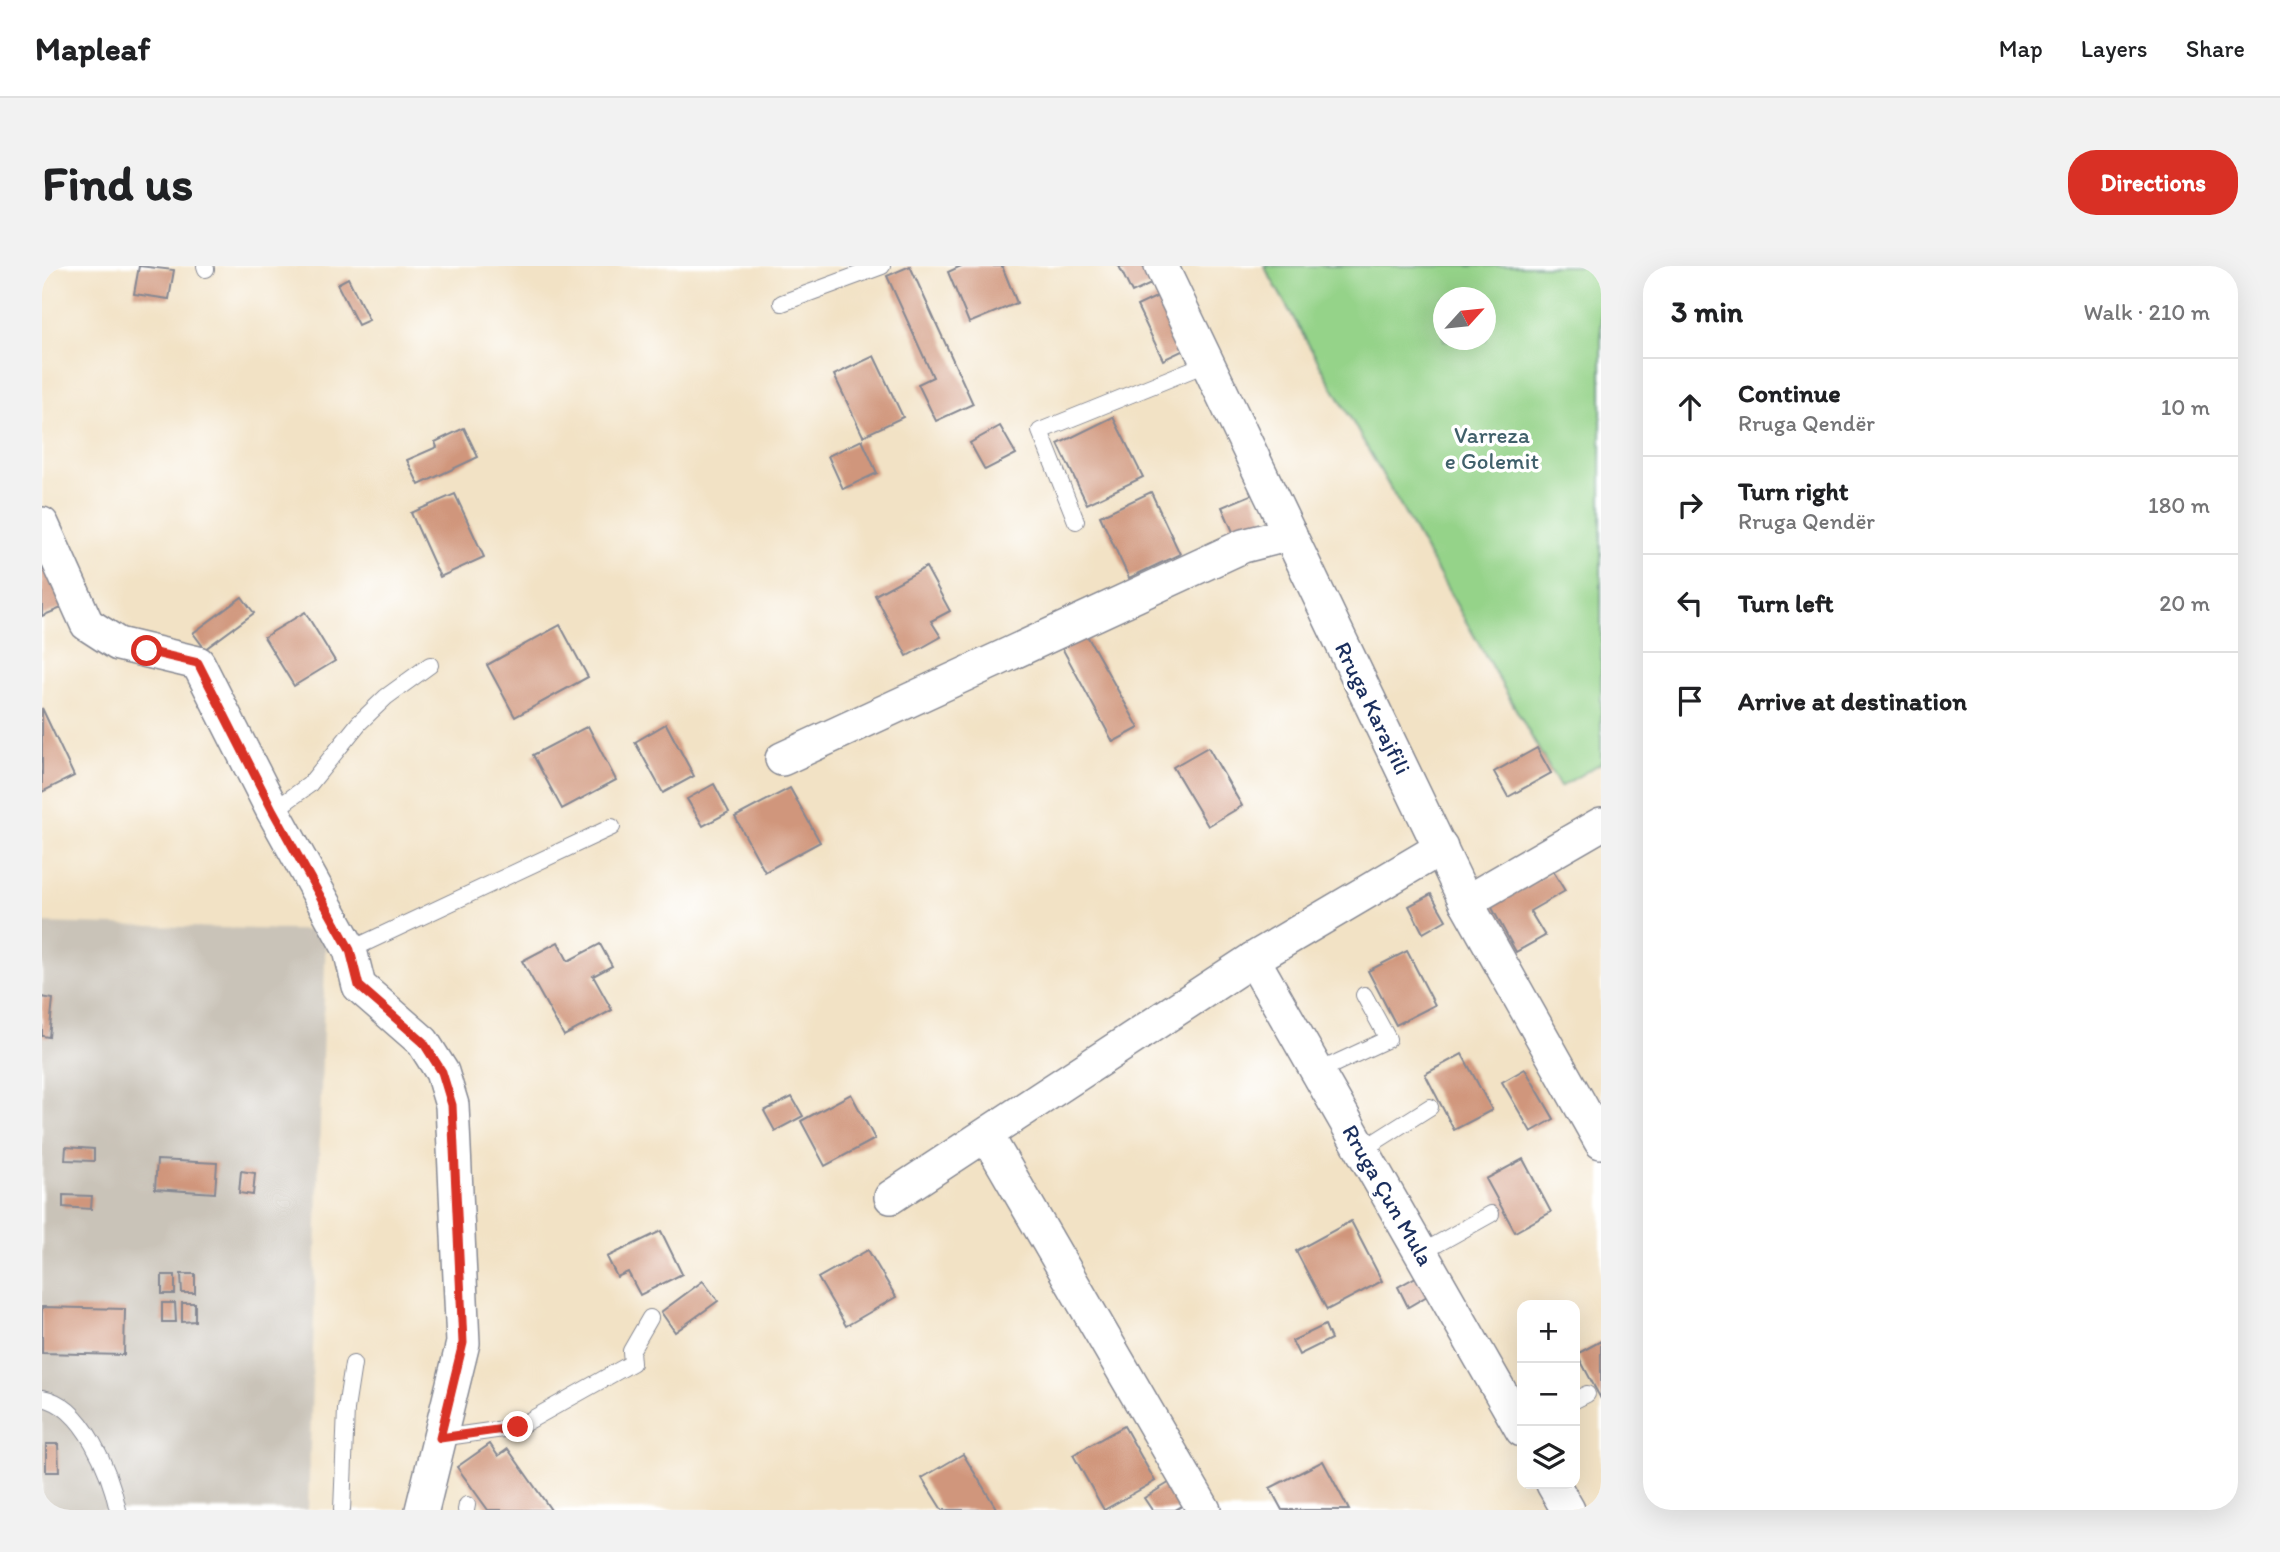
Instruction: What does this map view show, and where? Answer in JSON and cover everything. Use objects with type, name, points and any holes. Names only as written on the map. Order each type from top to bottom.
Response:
[{"type":"street","name":"Rruga Karajfili","points":[[1161,266],[1466,902],[1601,1142]]},
{"type":"street","points":[[42,524],[87,624],[118,644],[198,663],[273,811],[350,950],[359,986],[423,1042],[442,1072],[452,1105],[463,1343],[422,1510]]},
{"type":"street","points":[[782,759],[1243,546],[1290,534]]},
{"type":"street","points":[[1466,902],[1601,824]]},
{"type":"street","points":[[891,1197],[1253,959],[1441,848]]},
{"type":"street","name":"Rruga Çun Mula","points":[[1253,959],[1521,1426]]},
{"type":"street","points":[[987,1136],[1205,1510]]},
{"type":"street","points":[[1556,1489],[1568,1510]]},
{"type":"lane","points":[[782,303],[882,266]]},
{"type":"lane","points":[[1076,521],[1040,432],[1208,363]]},
{"type":"lane","points":[[273,811],[309,785],[359,723],[386,697],[430,665]]},
{"type":"lane","points":[[350,950],[612,827]]},
{"type":"lane","points":[[1317,1072],[1388,1039],[1364,995]]},
{"type":"lane","points":[[1362,1150],[1430,1107]]},
{"type":"lane","points":[[1421,1253],[1491,1214]]},
{"type":"lane","points":[[440,1438],[518,1427],[632,1363],[631,1351],[650,1318]]},
{"type":"lane","points":[[342,1510],[346,1409],[353,1364]]},
{"type":"lane","points":[[42,1398],[76,1416],[111,1477],[118,1510]]},
{"type":"shaded area","points":[[42,923],[326,931],[308,1510],[42,1510]]},
{"type":"green space","name":"Varreza e Golemit","points":[[1264,266],[1601,266],[1601,763],[1560,787]]},
{"type":"building","points":[[139,266],[174,270],[169,299],[134,294]]},
{"type":"building","points":[[910,266],[973,404],[936,421],[918,384],[933,377],[887,276]]},
{"type":"building","points":[[961,266],[1002,266],[1017,303],[969,323],[948,272]]},
{"type":"building","points":[[1119,266],[1145,266],[1153,283],[1132,293]]},
{"type":"building","points":[[348,278],[369,320],[358,325],[337,284]]},
{"type":"building","points":[[1158,296],[1184,350],[1163,360],[1137,306]]},
{"type":"building","points":[[874,356],[903,417],[863,436],[834,375]]},
{"type":"building","points":[[1113,417],[1143,477],[1087,504],[1058,444]]},
{"type":"building","points":[[1000,426],[1016,454],[985,470],[970,443]]},
{"type":"building","points":[[464,428],[478,457],[419,485],[407,460],[437,447],[435,442]]},
{"type":"building","points":[[862,440],[877,473],[843,489],[828,456]]},
{"type":"building","points":[[1151,492],[1180,554],[1129,578],[1100,516]]},
{"type":"building","points":[[455,494],[484,557],[440,577],[411,513]]},
{"type":"building","points":[[1253,494],[1268,528],[1237,541],[1222,507]]},
{"type":"building","points":[[42,550],[64,607],[42,616]]},
{"type":"building","points":[[926,567],[950,611],[931,621],[941,637],[907,656],[875,595]]},
{"type":"building","points":[[242,597],[254,613],[205,649],[193,633]]},
{"type":"building","points":[[305,612],[335,661],[294,686],[264,637]]},
{"type":"building","points":[[560,625],[588,677],[515,717],[487,665]]},
{"type":"building","points":[[1085,632],[1139,728],[1113,742],[1061,646]]},
{"type":"building","points":[[42,708],[74,776],[42,792]]},
{"type":"building","points":[[666,724],[694,776],[663,793],[635,742]]},
{"type":"building","points":[[588,726],[616,780],[562,809],[533,755]]},
{"type":"building","points":[[1208,747],[1242,806],[1208,826],[1173,767]]},
{"type":"building","points":[[1537,748],[1551,773],[1508,797],[1494,772]]},
{"type":"building","points":[[714,784],[729,812],[703,826],[687,799]]},
{"type":"building","points":[[790,788],[820,842],[765,872],[735,817]]},
{"type":"building","points":[[1553,871],[1565,891],[1530,911],[1545,936],[1516,952],[1491,906]]},
{"type":"building","points":[[1431,894],[1446,920],[1423,933],[1409,906]]},
{"type":"building","points":[[558,942],[568,961],[600,944],[612,966],[593,976],[612,1010],[564,1036],[522,961]]},
{"type":"building","points":[[1407,951],[1435,1005],[1396,1025],[1368,971]]},
{"type":"building","points":[[42,997],[53,999],[49,1037],[42,1036]]},
{"type":"building","points":[[1462,1054],[1492,1110],[1454,1130],[1425,1074]]},
{"type":"building","points":[[1525,1069],[1554,1119],[1531,1132],[1502,1082]]},
{"type":"building","points":[[851,1094],[875,1139],[825,1166],[801,1121]]},
{"type":"building","points":[[792,1097],[803,1116],[775,1131],[764,1111]]},
{"type":"building","points":[[66,1147],[94,1149],[94,1161],[65,1160]]},
{"type":"building","points":[[1523,1159],[1551,1212],[1515,1232],[1486,1179]]},
{"type":"building","points":[[157,1160],[217,1163],[215,1193],[155,1189]]},
{"type":"building","points":[[241,1171],[255,1173],[253,1195],[239,1193]]},
{"type":"building","points":[[63,1195],[92,1196],[91,1209],[63,1207]]},
{"type":"building","points":[[1351,1221],[1382,1281],[1327,1310],[1296,1251]]},
{"type":"building","points":[[661,1231],[682,1274],[640,1295],[628,1272],[617,1277],[607,1257]]},
{"type":"building","points":[[868,1250],[896,1297],[846,1326],[818,1278]]},
{"type":"building","points":[[1423,1273],[1434,1292],[1408,1307],[1398,1287]]},
{"type":"building","points":[[181,1274],[195,1274],[195,1293],[182,1293]]},
{"type":"building","points":[[162,1275],[175,1275],[175,1294],[162,1294]]},
{"type":"building","points":[[703,1281],[718,1301],[675,1332],[661,1312]]},
{"type":"building","points":[[162,1303],[175,1303],[176,1322],[162,1322]]},
{"type":"building","points":[[182,1303],[195,1303],[195,1321],[182,1322]]},
{"type":"building","points":[[42,1307],[125,1309],[124,1355],[42,1353]]},
{"type":"building","points":[[1325,1325],[1331,1339],[1299,1355],[1292,1341]]},
{"type":"building","points":[[1601,1341],[1601,1399],[1580,1360],[1580,1352]]},
{"type":"building","points":[[1124,1426],[1155,1481],[1104,1510],[1073,1455]]},
{"type":"building","points":[[46,1444],[58,1444],[59,1472],[46,1472]]},
{"type":"building","points":[[490,1444],[498,1456],[508,1449],[551,1510],[488,1510],[457,1467]]},
{"type":"building","points":[[963,1454],[996,1508],[942,1510],[922,1478]]},
{"type":"building","points":[[1323,1461],[1349,1510],[1282,1510],[1270,1488]]},
{"type":"building","points":[[1172,1481],[1187,1503],[1175,1510],[1152,1510],[1144,1498]]},
{"type":"route","points":[[147,651],[198,663],[273,811],[350,950],[359,986],[423,1042],[442,1072],[452,1105],[463,1343],[440,1438],[518,1427]]}]
